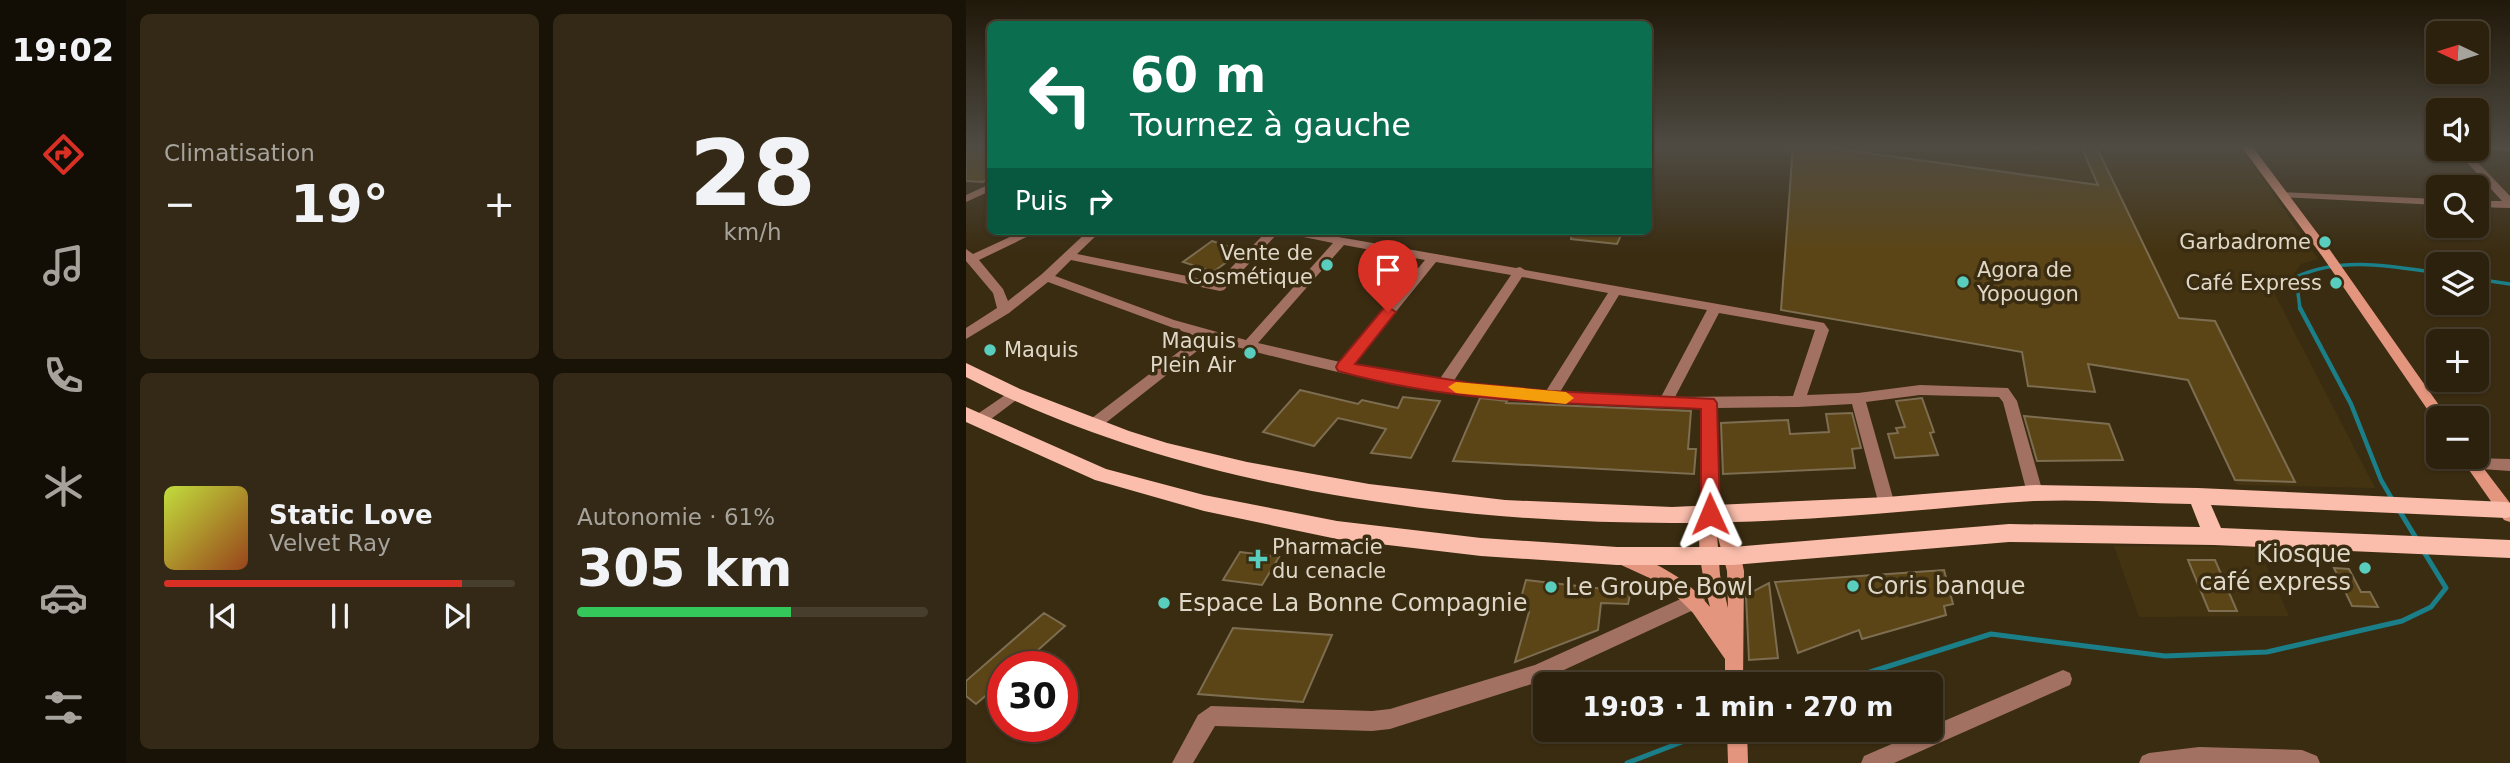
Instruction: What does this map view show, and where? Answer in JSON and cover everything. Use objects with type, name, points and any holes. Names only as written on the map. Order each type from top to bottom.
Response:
[{"type":"main road","points":[[966,369],[1014,394],[1167,450],[1247,470],[1369,492],[1505,508],[1620,514],[1710,514],[2035,494],[2198,496],[2508,512]]},
{"type":"main road","points":[[972,417],[1102,475],[1204,503],[1338,530],[1481,547],[1617,556],[1733,556],[2008,533],[2214,536],[2510,549]]},
{"type":"main road","points":[[2198,496],[2214,536]]},
{"type":"street","points":[[2273,182],[2433,406]]},
{"type":"street","points":[[2490,182],[2510,204]]},
{"type":"street","points":[[966,199],[987,188]]},
{"type":"street","points":[[2283,195],[2426,201]]},
{"type":"street","points":[[2489,204],[2510,204]]},
{"type":"street","points":[[1004,310],[999,292],[969,256],[1023,235]]},
{"type":"street","points":[[966,334],[1004,310],[1046,277],[1091,235]]},
{"type":"street","points":[[1069,256],[1220,286],[1270,235]]},
{"type":"street","points":[[1304,235],[1520,271],[1615,291],[1821,327],[1798,401]]},
{"type":"street","points":[[1249,345],[1340,242]]},
{"type":"street","points":[[1344,367],[1433,257]]},
{"type":"street","points":[[1443,386],[1520,271]]},
{"type":"street","points":[[1046,277],[1108,298],[1159,320],[1209,335],[1344,367],[1443,386],[1550,397],[1665,403],[1858,398],[1920,390],[2003,393],[2010,401],[2035,494]]},
{"type":"street","points":[[1550,397],[1615,291]]},
{"type":"street","points":[[1665,403],[1715,308]]},
{"type":"street","points":[[1093,425],[1209,335]]},
{"type":"street","points":[[972,417],[1014,394]]},
{"type":"street","points":[[1858,398],[1887,505]]},
{"type":"street","points":[[1709,403],[1710,514],[1707,556],[1714,596],[1732,654]]},
{"type":"street","points":[[2489,462],[2510,465]]},
{"type":"street","points":[[2477,469],[2508,512]]},
{"type":"street","points":[[1710,514],[1726,534],[1737,579],[1733,672]]},
{"type":"street","points":[[1617,556],[1653,569],[1696,600],[1732,654]]},
{"type":"street","points":[[1182,763],[1211,716],[1372,721],[1390,719],[1538,673],[1696,600]]},
{"type":"street","points":[[1871,763],[2063,679]]},
{"type":"street","points":[[1737,742],[1738,763]]},
{"type":"street","points":[[2148,763],[2200,760],[2302,760],[2310,763]]},
{"type":"shaded area","points":[[2074,182],[2265,182],[2318,259],[2301,264],[2287,283],[2270,285],[2375,488],[2237,485],[2098,185]]},
{"type":"shaded area","points":[[2114,546],[2258,547],[2289,616],[2139,617]]},
{"type":"building","name":"Agora de Yopougon","points":[[1790,182],[2074,182],[2098,185],[2097,182],[2113,182],[2179,318],[2215,321],[2295,482],[2235,480],[2188,380],[2088,364],[2095,392],[2028,386],[2022,352],[1781,310]]},
{"type":"building","points":[[1572,235],[1621,235],[1617,244],[1571,239]]},
{"type":"building","points":[[1212,241],[1242,251],[1213,272],[1183,262]]},
{"type":"building","points":[[1300,390],[1358,404],[1362,400],[1398,408],[1403,397],[1440,401],[1411,458],[1371,453],[1386,429],[1338,418],[1314,446],[1263,432]]},
{"type":"building","points":[[1480,398],[1507,401],[1506,403],[1691,411],[1688,449],[1696,449],[1694,474],[1453,461]]},
{"type":"building","points":[[1922,398],[1934,432],[1930,433],[1938,455],[1895,458],[1888,434],[1898,433],[1896,428],[1905,427],[1896,401]]},
{"type":"building","points":[[1852,413],[1861,448],[1852,449],[1855,468],[1723,474],[1721,423],[1788,420],[1790,434],[1829,432],[1826,414]]},
{"type":"building","points":[[2024,416],[2109,424],[2123,460],[2037,461]]},
{"type":"building","points":[[1240,552],[1279,557],[1262,585],[1223,580]]},
{"type":"building","points":[[2188,560],[2215,560],[2237,611],[2209,611]]},
{"type":"building","points":[[2334,568],[2349,569],[2361,592],[2370,592],[2378,607],[2352,606]]},
{"type":"building","points":[[1944,570],[1953,604],[1944,606],[1946,615],[1862,639],[1859,630],[1798,653],[1775,582]]},
{"type":"building","points":[[1526,580],[1631,590],[1628,604],[1601,603],[1598,630],[1515,662],[1529,612],[1517,612]]},
{"type":"building","points":[[1769,583],[1778,658],[1749,660],[1746,595]]},
{"type":"building","points":[[1044,613],[1065,626],[1037,651],[1000,651]]},
{"type":"building","points":[[1233,628],[1332,635],[1303,702],[1198,694]]},
{"type":"building","points":[[987,663],[987,695],[976,704],[966,696],[966,681]]},
{"type":"waterway","points":[[2300,309],[2296,277],[2313,271],[2366,264],[2426,271]]},
{"type":"waterway","points":[[2489,281],[2510,284]]},
{"type":"waterway","points":[[2300,308],[2351,404],[2381,480],[2392,499]]},
{"type":"waterway","points":[[2399,510],[2416,538]]},
{"type":"waterway","points":[[1870,672],[1991,634],[2165,656],[2267,652],[2402,621],[2431,607],[2446,588],[2424,552]]},
{"type":"waterway","points":[[1627,763],[1682,742]]},
{"type":"slow traffic","points":[[1456,387],[1566,398]]},
{"type":"place","name":"Garbadrome","points":[[2325,242]]},
{"type":"place","name":"Vente de Cosmétique","points":[[1327,265]]},
{"type":"place","name":"Agora de Yopougon","points":[[1963,282]]},
{"type":"place","name":"Café Express","points":[[2336,283]]},
{"type":"place","name":"Maquis","points":[[990,350]]},
{"type":"place","name":"Maquis Plein Air","points":[[1250,353]]},
{"type":"place","name":"Pharmacie du cenacle","points":[[1258,559]]},
{"type":"place","name":"Kiosque café express","points":[[2365,568]]},
{"type":"place","name":"Coris banque","points":[[1853,586]]},
{"type":"place","name":"Le Groupe Bowl","points":[[1551,587]]},
{"type":"place","name":"Espace La Bonne Compagnie","points":[[1164,603]]},
{"type":"route","points":[[1388,312],[1344,367],[1443,386],[1550,397],[1709,403],[1710,514]]}]
